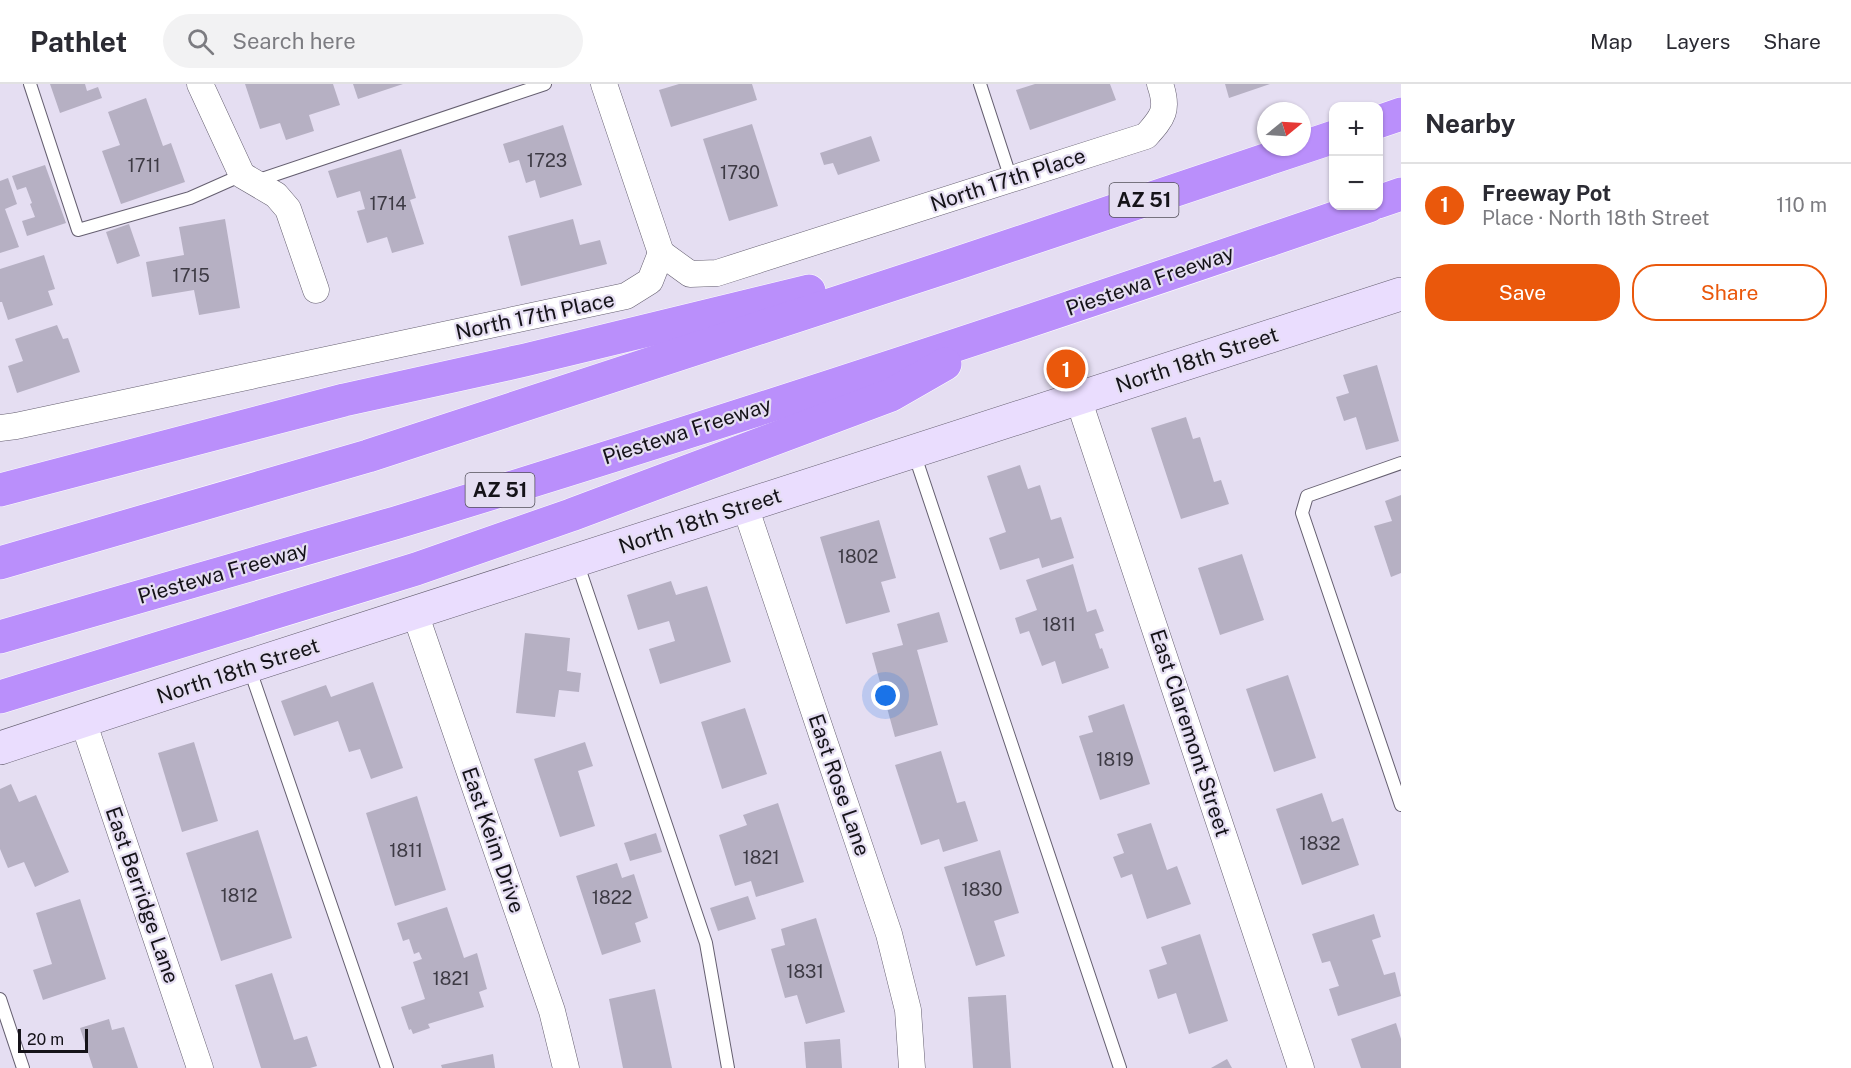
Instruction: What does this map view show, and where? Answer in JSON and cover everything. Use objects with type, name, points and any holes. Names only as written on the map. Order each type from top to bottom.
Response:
[{"type":"highway","points":[[1383,120],[1401,114]]},
{"type":"highway","name":"AZ 51","points":[[0,563],[368,456],[1329,139]]},
{"type":"highway","points":[[1383,200],[1401,194]]},
{"type":"highway","name":"Piestewa Freeway","points":[[0,637],[395,523],[996,333],[1357,210]]},
{"type":"highway","points":[[0,490],[344,400],[525,360],[844,283],[955,264]]},
{"type":"highway","points":[[0,697],[416,569],[571,514],[891,395],[996,333]]},
{"type":"street","points":[[200,84],[248,178],[276,195],[288,209],[316,290]]},
{"type":"street","points":[[604,84],[661,253]]},
{"type":"street","name":"North 17th Place","points":[[0,428],[28,424],[626,296],[650,281],[661,253],[690,274],[717,273],[1146,136],[1162,118],[1165,97],[1160,84]]},
{"type":"street","name":"North 18th Street","points":[[0,748],[1401,294]]},
{"type":"street","name":"East Claremont Street","points":[[1078,398],[1301,1068]]},
{"type":"street","name":"East Rose Lane","points":[[745,506],[889,934],[908,1010],[912,1068]]},
{"type":"street","name":"East Keim Drive","points":[[415,613],[552,1011],[566,1068]]},
{"type":"street","name":"East Berridge Lane","points":[[83,722],[200,1068]]},
{"type":"lane","points":[[30,84],[78,230],[190,198],[545,84]]},
{"type":"lane","points":[[980,84],[1011,179]]},
{"type":"lane","points":[[913,452],[1120,1068]]},
{"type":"lane","points":[[1401,463],[1307,496],[1302,513],[1401,805]]},
{"type":"lane","points":[[576,561],[706,943],[728,1068]]},
{"type":"lane","points":[[249,666],[387,1068]]},
{"type":"lane","points":[[0,999],[23,1068]]},
{"type":"building","points":[[50,84],[85,84],[87,91],[98,87],[102,98],[60,113]]},
{"type":"building","points":[[245,84],[333,84],[340,105],[309,115],[314,131],[286,140],[280,123],[260,129]]},
{"type":"building","points":[[353,84],[403,84],[358,99]]},
{"type":"building","points":[[679,84],[752,84],[757,100],[671,127],[659,90]]},
{"type":"building","points":[[1035,84],[1110,84],[1116,100],[1030,130],[1016,90]]},
{"type":"building","points":[[1225,84],[1270,84],[1229,98]]},
{"type":"building","points":[[146,98],[163,146],[171,143],[185,182],[121,204],[102,151],[120,145],[108,112]]},
{"type":"building","points":[[752,124],[778,206],[729,221],[703,139]]},
{"type":"building","points":[[563,125],[582,185],[540,198],[535,180],[526,183],[519,160],[509,163],[503,144]]},
{"type":"building","points":[[871,136],[880,161],[838,175],[833,163],[824,165],[820,153]]},
{"type":"building","points":[[401,149],[416,198],[410,200],[424,244],[392,253],[387,237],[367,243],[357,211],[365,209],[360,191],[337,198],[328,171]]},
{"type":"building","points":[[45,165],[66,223],[27,236],[22,221],[35,217],[30,204],[32,203],[26,187],[17,190],[12,176]]},
{"type":"building","points":[[8,178],[17,204],[5,209],[19,247],[0,253],[0,181]]},
{"type":"building","points":[[225,219],[240,308],[199,315],[194,290],[152,297],[146,262],[184,255],[179,227]]},
{"type":"building","points":[[573,219],[580,245],[600,240],[607,264],[521,286],[508,236]]},
{"type":"building","points":[[129,224],[140,256],[117,264],[106,232]]},
{"type":"building","points":[[44,255],[55,289],[48,291],[53,305],[8,320],[2,302],[0,302],[0,269]]},
{"type":"building","points":[[57,325],[63,339],[68,338],[80,372],[17,393],[8,366],[23,361],[15,339]]},
{"type":"building","points":[[1377,365],[1399,441],[1366,450],[1356,417],[1344,421],[1336,397],[1349,393],[1343,375]]},
{"type":"building","points":[[1186,417],[1193,439],[1200,437],[1214,482],[1221,480],[1229,504],[1181,519],[1151,428]]},
{"type":"building","points":[[1020,465],[1028,489],[1040,485],[1051,520],[1061,517],[1074,558],[1042,568],[1039,558],[1000,570],[989,538],[1006,532],[987,476]]},
{"type":"building","points":[[1401,495],[1401,573],[1391,577],[1374,526],[1392,521],[1385,501]]},
{"type":"building","points":[[879,520],[896,578],[881,582],[890,612],[846,624],[820,537]]},
{"type":"building","points":[[1242,554],[1264,620],[1220,635],[1198,568]]},
{"type":"building","points":[[1073,564],[1087,612],[1096,609],[1104,631],[1095,634],[1109,668],[1062,684],[1055,661],[1042,666],[1029,631],[1020,634],[1015,618],[1037,610],[1026,580]]},
{"type":"building","points":[[671,581],[676,595],[707,586],[731,662],[660,684],[649,649],[675,641],[669,621],[638,630],[627,595]]},
{"type":"building","points":[[939,612],[948,642],[917,650],[938,725],[895,737],[872,653],[903,645],[897,624]]},
{"type":"building","points":[[525,633],[570,638],[567,671],[581,673],[579,692],[559,690],[555,717],[516,713]]},
{"type":"building","points":[[1288,675],[1316,758],[1274,772],[1246,689]]},
{"type":"building","points":[[373,682],[403,768],[371,779],[360,749],[349,752],[338,721],[294,736],[281,701],[326,685],[331,697]]},
{"type":"building","points":[[1124,704],[1150,784],[1100,800],[1079,736],[1093,732],[1088,716]]},
{"type":"building","points":[[745,708],[767,774],[722,789],[701,722]]},
{"type":"building","points":[[194,742],[218,821],[182,832],[158,753]]},
{"type":"building","points":[[585,742],[593,766],[578,771],[595,826],[560,837],[534,759]]},
{"type":"building","points":[[941,751],[957,803],[965,801],[978,841],[943,852],[939,839],[921,845],[895,765]]},
{"type":"building","points":[[11,784],[19,802],[36,795],[69,872],[35,887],[24,862],[8,868],[0,849],[0,789]]},
{"type":"building","points":[[1322,793],[1332,822],[1343,818],[1359,865],[1302,885],[1276,809]]},
{"type":"building","points":[[417,796],[446,890],[395,906],[366,813]]},
{"type":"building","points":[[778,803],[804,882],[756,897],[751,881],[735,886],[719,835],[747,825],[743,815]]},
{"type":"building","points":[[1151,823],[1167,870],[1177,866],[1191,904],[1147,919],[1132,874],[1121,878],[1113,857],[1124,853],[1117,834]]},
{"type":"building","points":[[258,830],[292,938],[221,961],[186,853]]},
{"type":"building","points":[[656,833],[662,852],[630,861],[624,843]]},
{"type":"building","points":[[1000,850],[1019,913],[994,921],[1005,956],[976,966],[944,867]]},
{"type":"building","points":[[617,863],[622,878],[634,874],[648,918],[635,923],[641,942],[602,955],[576,876]]},
{"type":"building","points":[[748,896],[756,919],[718,931],[710,908]]},
{"type":"building","points":[[80,899],[106,979],[43,1000],[33,970],[52,964],[36,913]]},
{"type":"building","points":[[447,907],[464,958],[477,953],[487,989],[479,992],[484,1007],[428,1024],[430,1028],[413,1034],[411,1029],[409,1030],[401,1007],[425,999],[413,962],[422,959],[419,952],[414,954],[409,939],[403,941],[397,923]]},
{"type":"building","points":[[1374,914],[1381,937],[1372,940],[1384,975],[1395,972],[1401,996],[1338,1016],[1329,989],[1339,986],[1330,961],[1322,963],[1312,934]]},
{"type":"building","points":[[816,918],[845,1012],[806,1024],[797,995],[785,998],[771,949],[785,945],[781,929]]},
{"type":"building","points":[[1200,934],[1228,1021],[1189,1034],[1176,993],[1158,999],[1149,970],[1167,964],[1161,947]]},
{"type":"building","points":[[272,973],[294,1040],[307,1036],[317,1066],[261,1068],[235,985]]},
{"type":"building","points":[[655,989],[672,1068],[623,1068],[609,999]]},
{"type":"building","points":[[1006,995],[1011,1068],[973,1068],[968,997]]},
{"type":"building","points":[[109,1019],[112,1030],[124,1027],[138,1068],[93,1068],[80,1028]]},
{"type":"building","points":[[1396,1023],[1401,1039],[1401,1068],[1361,1068],[1351,1039]]},
{"type":"building","points":[[840,1039],[842,1068],[806,1068],[804,1042]]},
{"type":"building","points":[[493,1054],[495,1068],[442,1068],[441,1065]]},
{"type":"building","points":[[1227,1059],[1232,1068],[1211,1068]]},
{"type":"place","name":"Freeway Pot","points":[[1066,369]]}]
